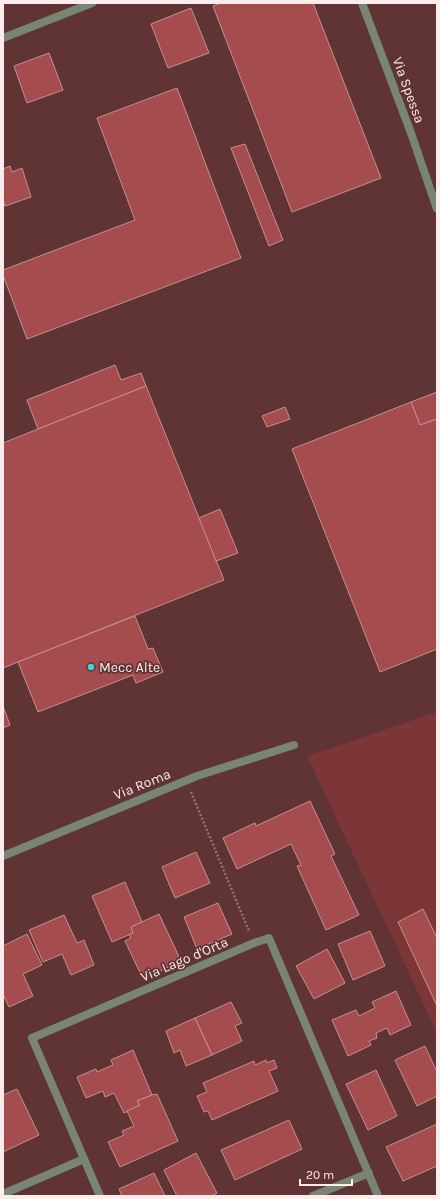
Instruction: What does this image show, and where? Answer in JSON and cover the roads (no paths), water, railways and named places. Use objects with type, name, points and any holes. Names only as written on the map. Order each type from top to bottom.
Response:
[{"type":"street","points":[[3,38],[92,3]]},
{"type":"street","name":"Via Spessa","points":[[362,3],[411,133],[437,209]]},
{"type":"street","name":"Via Roma","points":[[3,856],[186,780],[294,745]]},
{"type":"street","name":"Via Lago d'Orta","points":[[100,1196],[32,1038],[254,943],[269,938],[378,1196]]},
{"type":"street","points":[[3,1194],[84,1159]]},
{"type":"street","points":[[313,1196],[369,1173]]},
{"type":"place","name":"Mecc Alte","points":[[91,667]]}]
